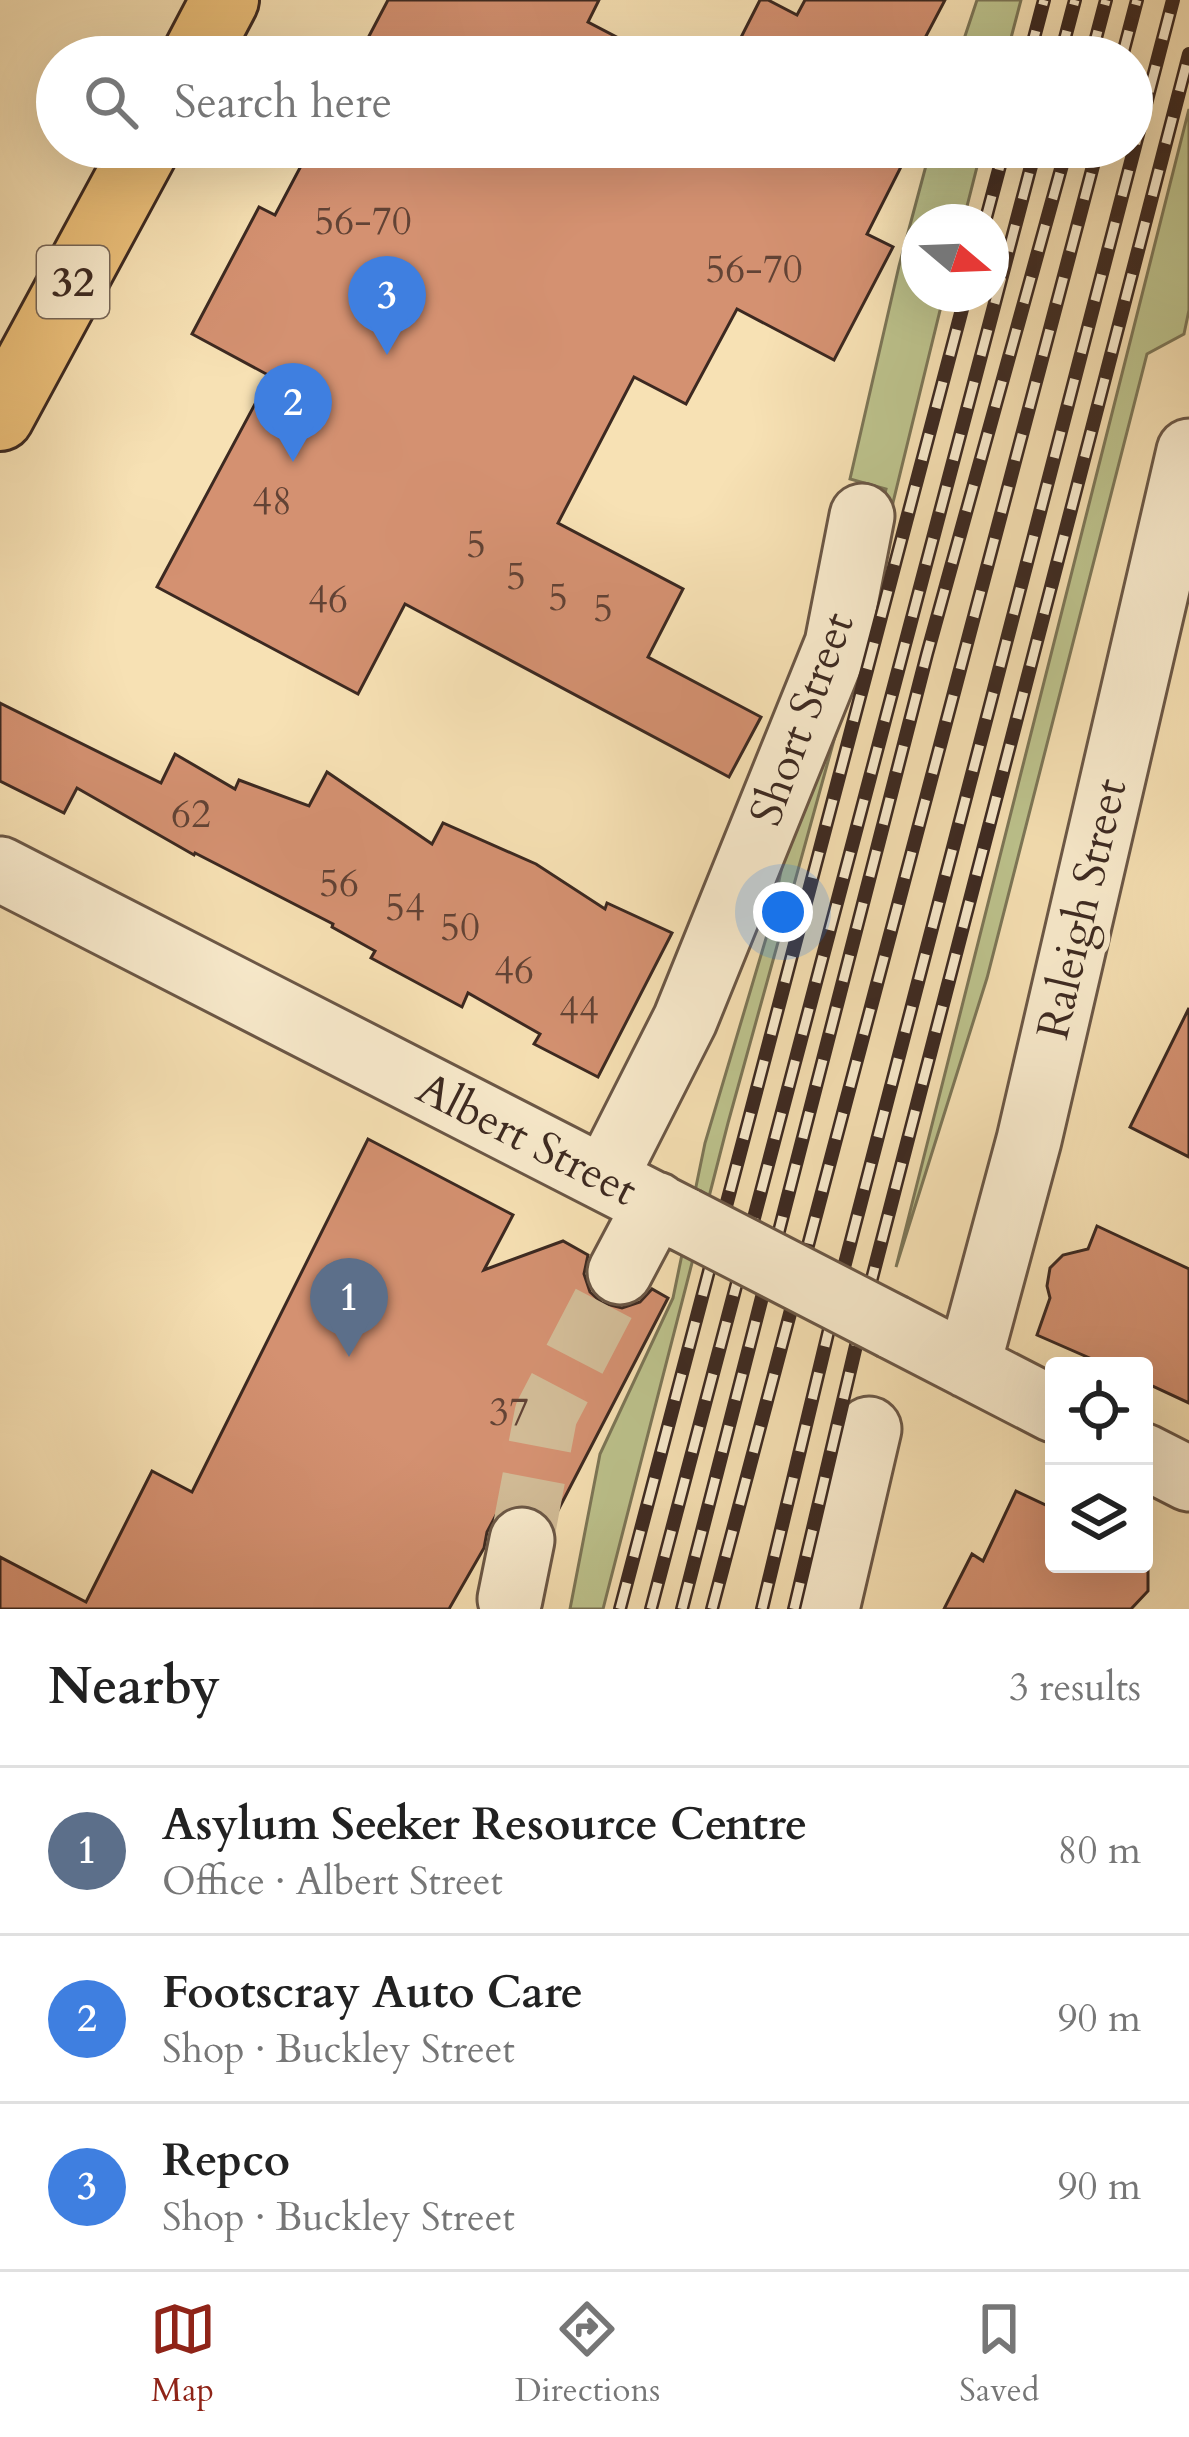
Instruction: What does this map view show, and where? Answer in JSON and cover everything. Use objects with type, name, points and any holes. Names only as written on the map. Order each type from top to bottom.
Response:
[{"type":"main road","points":[[206,36],[225,0]]},
{"type":"main road","name":"32","points":[[0,417],[135,168]]},
{"type":"street","name":"Raleigh Street","points":[[968,1366],[1029,1140],[1189,451]]},
{"type":"street","name":"Short Street","points":[[620,1272],[649,1201],[685,1020],[837,644],[862,516]]},
{"type":"street","name":"Albert Street","points":[[0,869],[1045,1405]]},
{"type":"street","points":[[827,1609],[869,1429]]},
{"type":"street","points":[[1153,1461],[1189,1479]]},
{"type":"green space","points":[[977,0],[1021,0],[1012,36],[965,36]]},
{"type":"green space","points":[[1189,109],[1189,310],[1184,334],[1147,354],[987,978],[896,1267]]},
{"type":"green space","points":[[925,168],[977,168],[968,204],[916,204]]},
{"type":"green space","points":[[901,259],[901,312],[940,312],[842,711],[728,1123],[603,1609],[570,1609],[600,1454],[673,1298],[705,1143],[770,925],[802,768],[846,657],[886,489],[850,479]]},
{"type":"building","points":[[388,0],[599,0],[588,22],[615,36],[369,36]]},
{"type":"building","points":[[760,0],[797,15],[805,0],[945,0],[926,36],[742,36]]},
{"type":"building","points":[[300,168],[900,168],[867,234],[893,247],[834,360],[737,309],[686,404],[634,377],[558,523],[683,589],[648,657],[761,717],[729,777],[405,604],[358,694],[157,587],[270,376],[192,334],[259,207],[275,215]]},
{"type":"building","points":[[0,703],[161,783],[175,754],[235,789],[239,780],[309,806],[327,772],[432,844],[443,823],[536,864],[605,909],[607,903],[672,933],[598,1077],[534,1044],[540,1034],[468,993],[462,1007],[371,958],[375,951],[333,924],[194,855],[77,788],[64,813],[0,781]]},
{"type":"building","points":[[1189,1008],[1189,1157],[1130,1127]]},
{"type":"building","points":[[368,1139],[513,1215],[484,1270],[563,1241],[588,1255],[584,1274],[590,1292],[602,1303],[622,1308],[640,1302],[652,1289],[668,1298],[552,1522],[545,1512],[528,1505],[512,1506],[496,1515],[484,1548],[449,1609],[0,1609],[0,1557],[86,1602],[152,1471],[192,1492]]},
{"type":"building","points":[[1097,1226],[1189,1269],[1189,1403],[1153,1386],[1153,1357],[1087,1357],[1037,1335],[1050,1298],[1050,1268],[1063,1255],[1088,1249]]},
{"type":"building","points":[[1016,1491],[1045,1505],[1045,1573],[1148,1573],[1148,1591],[1131,1609],[944,1609],[972,1554],[983,1561]]},
{"type":"tunnel","points":[[522,1540],[546,1414],[620,1272]]},
{"type":"railway","points":[[1035,36],[1044,0]]},
{"type":"railway","points":[[1066,36],[1075,0]]},
{"type":"railway","points":[[1097,36],[1106,0]]},
{"type":"railway","points":[[1128,36],[1137,0]]},
{"type":"railway","points":[[1153,77],[1173,0]]},
{"type":"railway","points":[[794,1609],[870,1286],[1189,54]]},
{"type":"railway","points":[[990,204],[999,168]]},
{"type":"railway","points":[[651,1609],[1030,168]]},
{"type":"railway","points":[[682,1609],[927,654],[1061,168]]},
{"type":"railway","points":[[712,1609],[1092,168]]},
{"type":"railway","points":[[762,1609],[841,1279],[1129,168]]},
{"type":"railway","points":[[620,1609],[961,312]]},
{"type":"place","name":"Repco","points":[[387,355]]},
{"type":"place","name":"Footscray Auto Care","points":[[293,462]]},
{"type":"place","name":"Asylum Seeker Resource Centre","points":[[349,1357]]}]
